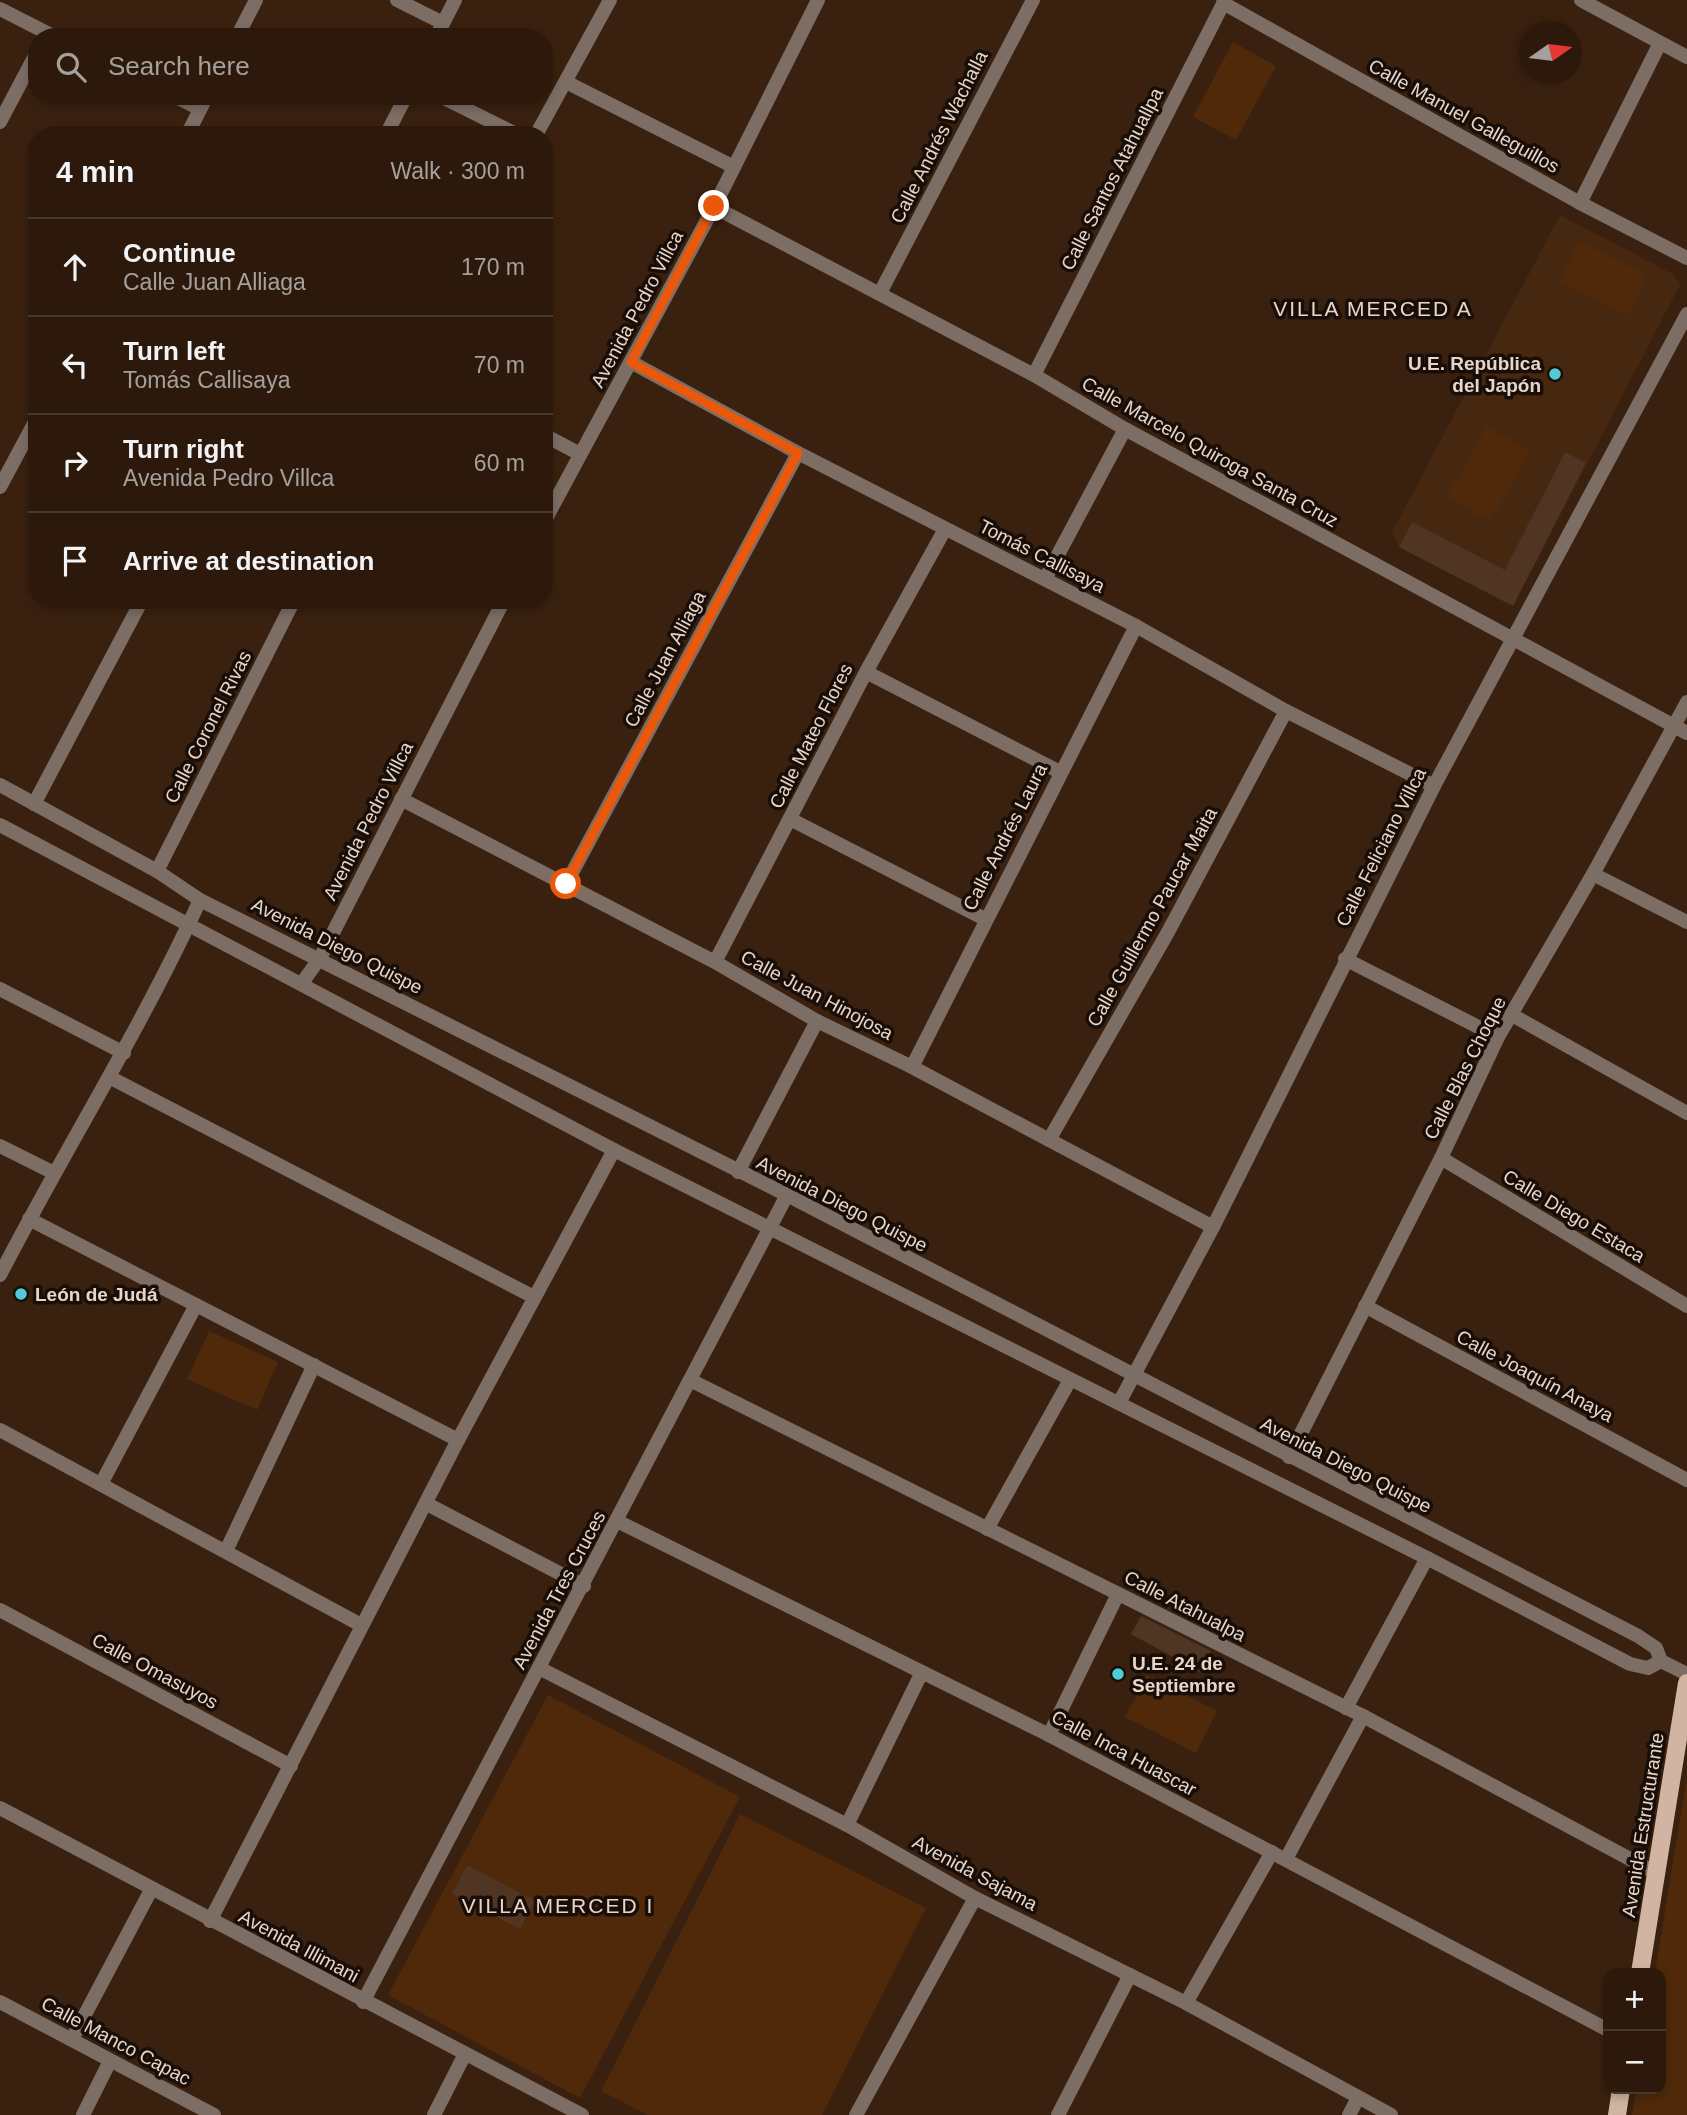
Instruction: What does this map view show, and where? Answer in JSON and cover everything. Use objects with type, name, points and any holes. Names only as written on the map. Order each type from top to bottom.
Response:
[{"type":"main road","name":"Avenida Estructurante","points":[[1641,1968],[1687,1683]]},
{"type":"main road","points":[[1617,2115],[1620,2094]]},
{"type":"street","points":[[242,28],[256,0]]},
{"type":"street","points":[[397,0],[443,23]]},
{"type":"street","points":[[440,28],[455,0]]},
{"type":"street","points":[[541,126],[610,0]]},
{"type":"street","name":"Avenida Pedro Villca","points":[[553,505],[714,206],[818,0]]},
{"type":"street","name":"Calle Andrés Wachalla","points":[[880,293],[1032,0]]},
{"type":"street","points":[[1581,0],[1606,6],[1660,43],[1687,57]]},
{"type":"street","name":"Calle Manuel Galleguillos","points":[[1224,1],[1580,203],[1687,258]]},
{"type":"street","name":"Calle Santos Atahuallpa","points":[[1034,375],[1224,1]]},
{"type":"street","points":[[0,9],[36,28]]},
{"type":"street","points":[[1580,203],[1660,43]]},
{"type":"street","points":[[0,121],[28,69]]},
{"type":"street","points":[[566,82],[734,167]]},
{"type":"street","points":[[192,126],[203,105]]},
{"type":"street","points":[[391,126],[401,105]]},
{"type":"street","points":[[458,105],[500,126]]},
{"type":"street","name":"Calle Marcelo Quiroga Santa Cruz","points":[[714,206],[1034,375],[1125,429],[1681,729]]},
{"type":"street","name":"Calle Feliciano Villca","points":[[1119,1403],[1213,1227],[1434,786],[1687,314]]},
{"type":"street","name":"Tomás Callisaya","points":[[631,362],[798,453],[1136,626],[1286,711],[1434,786]]},
{"type":"street","points":[[1045,579],[1125,429]]},
{"type":"street","points":[[0,487],[28,435]]},
{"type":"street","points":[[553,440],[580,454]]},
{"type":"street","name":"Calle Juan Alliaga","points":[[566,884],[798,453]]},
{"type":"street","name":"Calle Mateo Flores","points":[[715,962],[866,672],[945,529]]},
{"type":"street","points":[[34,804],[137,609]]},
{"type":"street","name":"Calle Coronel Rivas","points":[[157,871],[289,609]]},
{"type":"street","name":"Avenida Pedro Villca","points":[[302,983],[320,958],[499,609]]},
{"type":"street","name":"Calle Andrés Laura","points":[[912,1067],[1136,626]]},
{"type":"street","points":[[866,672],[1060,772]]},
{"type":"street","name":"Calle Blas Choque","points":[[1289,1457],[1441,1158],[1498,1037],[1681,729],[1687,702]]},
{"type":"street","name":"Calle Guillermo Paucar Maita","points":[[1049,1140],[1168,932],[1286,711]]},
{"type":"street","name":"Avenida Diego Quispe","points":[[0,785],[157,871],[200,900],[787,1195],[1133,1377],[1638,1636],[1656,1648],[1661,1661],[1687,1674]]},
{"type":"street","name":"Calle Juan Hinojosa","points":[[401,799],[715,962],[817,1021],[912,1067],[1213,1227]]},
{"type":"street","points":[[790,819],[985,919]]},
{"type":"street","points":[[0,825],[614,1150],[1427,1558],[1630,1664],[1648,1668],[1661,1661]]},
{"type":"street","points":[[1593,874],[1687,922]]},
{"type":"street","points":[[0,1275],[54,1173],[111,1078],[200,900]]},
{"type":"street","points":[[1345,959],[1498,1037]]},
{"type":"street","points":[[0,989],[124,1053]]},
{"type":"street","points":[[1512,1015],[1687,1113]]},
{"type":"street","points":[[738,1172],[817,1021]]},
{"type":"street","points":[[111,1078],[534,1297]]},
{"type":"street","points":[[0,1146],[54,1173]]},
{"type":"street","points":[[210,1921],[458,1440],[614,1150]]},
{"type":"street","name":"Calle Diego Estaca","points":[[1441,1158],[1687,1306]]},
{"type":"street","name":"Avenida Tres Cruces","points":[[363,2002],[692,1381],[787,1195]]},
{"type":"street","points":[[29,1219],[458,1440]]},
{"type":"street","points":[[101,1484],[196,1305]]},
{"type":"street","name":"Calle Joaquín Anaya","points":[[1365,1306],[1687,1480]]},
{"type":"street","points":[[226,1552],[314,1365]]},
{"type":"street","points":[[987,1529],[1070,1380]]},
{"type":"street","name":"Calle Atahualpa","points":[[692,1381],[1363,1716],[1656,1873]]},
{"type":"street","points":[[0,1430],[362,1625]]},
{"type":"street","points":[[427,1504],[584,1586]]},
{"type":"street","name":"Calle Inca Huascar","points":[[617,1521],[1049,1735],[1603,2027]]},
{"type":"street","points":[[1346,1708],[1427,1558]]},
{"type":"street","points":[[1049,1735],[1118,1594]]},
{"type":"street","name":"Calle Omasuyos","points":[[0,1610],[291,1766]]},
{"type":"street","name":"Avenida Sajama","points":[[539,1668],[847,1825],[975,1898],[1186,2003],[1391,2115]]},
{"type":"street","points":[[847,1825],[922,1672]]},
{"type":"street","points":[[1286,1859],[1363,1716]]},
{"type":"street","name":"Avenida Illimani","points":[[0,1808],[363,2002],[582,2115]]},
{"type":"street","points":[[1186,2003],[1272,1852]]},
{"type":"street","points":[[72,2039],[151,1890]]},
{"type":"street","points":[[856,2115],[975,1898]]},
{"type":"street","points":[[1058,2115],[1130,1975]]},
{"type":"street","name":"Calle Manco Capac","points":[[0,2002],[214,2115]]},
{"type":"street","points":[[434,2115],[465,2054]]},
{"type":"street","points":[[83,2115],[110,2061]]},
{"type":"street","points":[[1349,2115],[1358,2098]]},
{"type":"shaded area","points":[[1233,42],[1276,66],[1236,140],[1193,117]]},
{"type":"shaded area","name":"U.E. República del Japón","points":[[1560,215],[1673,274],[1680,285],[1513,606],[1399,547],[1392,532]]},
{"type":"shaded area","points":[[1579,241],[1648,275],[1627,316],[1559,283]]},
{"type":"shaded area","points":[[1487,426],[1531,451],[1490,522],[1446,497]]},
{"type":"shaded area","points":[[209,1331],[278,1362],[257,1410],[187,1379]]},
{"type":"shaded area","points":[[1147,1675],[1217,1711],[1196,1753],[1125,1717]]},
{"type":"shaded area","points":[[548,1695],[740,1797],[580,2098],[388,1995]]},
{"type":"shaded area","points":[[1687,1776],[1687,2115],[1632,2115],[1635,2094],[1666,2094],[1666,1968],[1656,1968]]},
{"type":"shaded area","points":[[740,1814],[926,1908],[822,2115],[648,2115],[601,2091]]},
{"type":"building","points":[[1565,452],[1586,463],[1513,606],[1399,547],[1412,522],[1505,570]]},
{"type":"building","points":[[1141,1616],[1211,1651],[1200,1672],[1131,1634]]},
{"type":"building","points":[[467,1865],[535,1901],[520,1929],[452,1894]]},
{"type":"place","name":"U.E. República del Japón","points":[[1555,374]]},
{"type":"place","name":"León de Judá","points":[[21,1294]]},
{"type":"place","name":"U.E. 24 de Septiembre","points":[[1118,1674]]},
{"type":"district","name":"VILLA MERCED A","points":[[1373,308]]},
{"type":"district","name":"VILLA MERCED I","points":[[558,1905]]},
{"type":"route","points":[[566,884],[798,453],[631,362],[714,206]]}]
